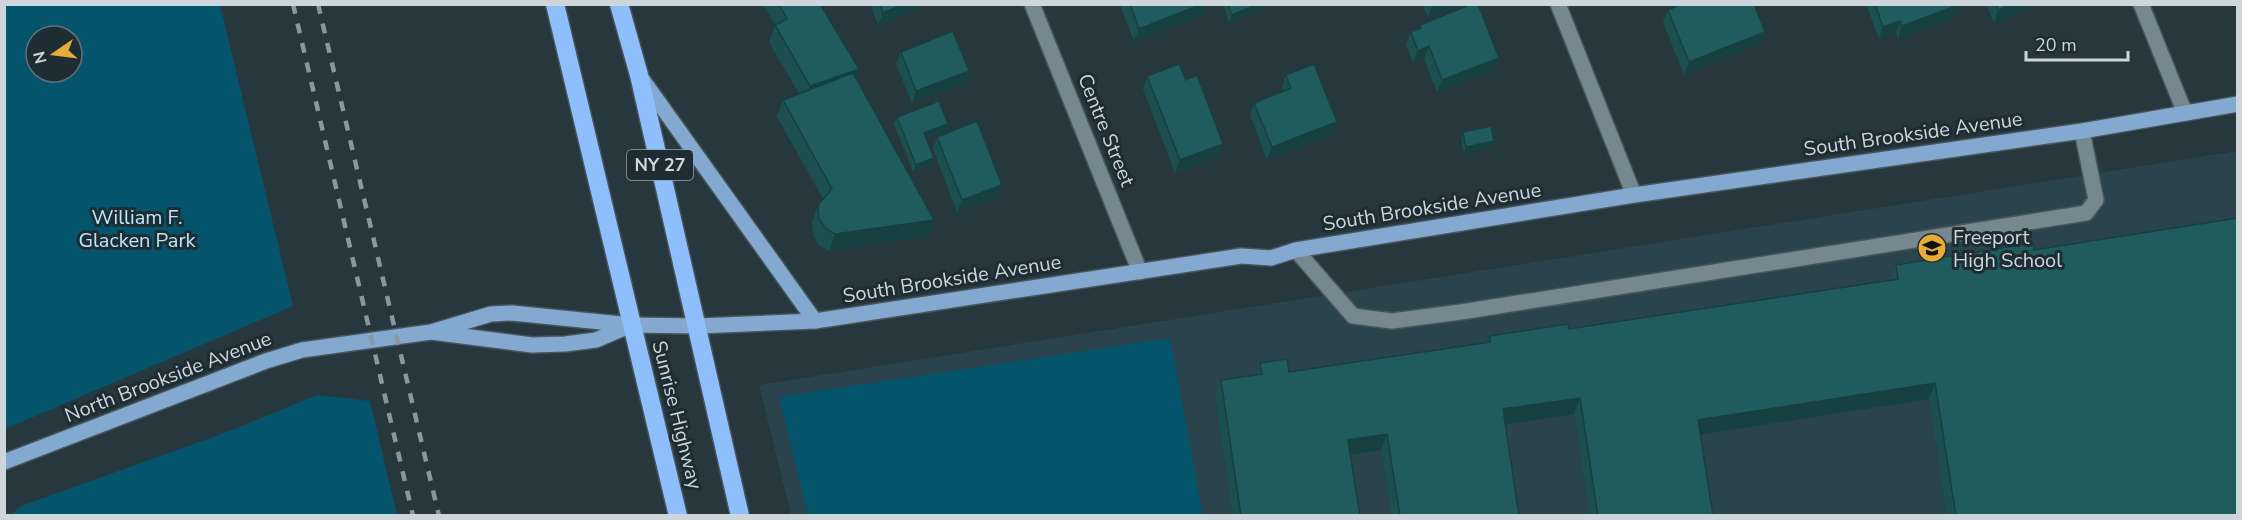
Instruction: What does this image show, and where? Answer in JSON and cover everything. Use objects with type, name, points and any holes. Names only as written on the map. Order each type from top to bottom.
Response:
[{"type":"highway","name":"Sunrise Highway","points":[[555,4],[678,516]]},
{"type":"highway","name":"NY 27","points":[[619,4],[639,75],[698,326]]},
{"type":"highway","name":"Sunrise Highway","points":[[698,326],[740,516]]},
{"type":"main road","points":[[639,75],[815,321]]},
{"type":"main road","name":"South Brookside Avenue","points":[[350,343],[431,332],[491,314],[512,313],[631,325],[698,326],[815,321],[1241,256],[1271,258],[1296,250],[1634,195],[2082,131],[2238,104]]},
{"type":"main road","name":"South Brookside Avenue","points":[[431,332],[532,345],[565,344],[596,340],[631,325]]},
{"type":"main road","name":"North Brookside Avenue","points":[[4,462],[266,361],[302,351],[350,343]]},
{"type":"street","name":"Centre Street","points":[[1032,4],[1140,272]]},
{"type":"street","points":[[1558,4],[1634,195]]},
{"type":"street","points":[[2141,4],[2185,113]]},
{"type":"street","points":[[1296,250],[1353,316],[1392,321],[1461,312],[2086,213],[2096,200],[2082,131]]},
{"type":"shaded area","name":"Freeport High School","points":[[2237,151],[2237,515],[791,515],[759,385]]},
{"type":"green space","name":"William F. Glacken Park","points":[[5,4],[220,5],[293,306],[5,429]]},
{"type":"green space","points":[[1170,338],[1203,515],[808,515],[779,397]]},
{"type":"green space","points":[[317,395],[370,401],[397,515],[11,515],[21,506],[230,431]]},
{"type":"building","points":[[779,4],[820,4],[859,69],[810,86],[775,25],[787,19]]},
{"type":"building","points":[[880,4],[904,4],[883,13]]},
{"type":"building","points":[[1130,4],[1202,4],[1139,29]]},
{"type":"building","points":[[1228,4],[1258,4],[1232,15]]},
{"type":"building","points":[[1472,4],[1478,4],[1499,58],[1442,80],[1429,46],[1418,51],[1411,32],[1421,28],[1420,25]]},
{"type":"building","points":[[1681,4],[1754,4],[1765,32],[1689,62],[1668,10]]},
{"type":"building","points":[[1875,4],[1961,4],[1902,26],[1900,21],[1883,27]]},
{"type":"building","points":[[1996,4],[2012,4],[1998,10]]},
{"type":"building","points":[[953,31],[969,71],[916,91],[901,52]]},
{"type":"building","points":[[1179,64],[1186,80],[1197,75],[1223,144],[1180,160],[1147,76]]},
{"type":"building","points":[[1314,64],[1337,122],[1272,147],[1254,103],[1291,88],[1286,75]]},
{"type":"building","points":[[853,73],[934,220],[835,234],[825,228],[819,219],[818,205],[832,189],[783,100]]},
{"type":"building","points":[[939,101],[948,124],[924,133],[934,158],[916,165],[897,117]]},
{"type":"building","points":[[977,121],[1002,185],[962,200],[937,137]]},
{"type":"building","points":[[1491,126],[1494,141],[1466,147],[1463,132]]},
{"type":"building","points":[[2238,218],[2238,516],[1956,516],[1935,383],[1698,420],[1713,516],[1598,516],[1580,398],[1503,409],[1519,516],[1400,516],[1387,434],[1348,440],[1360,516],[1241,516],[1221,380],[1262,374],[1260,363],[1287,359],[1289,372],[1490,342],[1490,336],[1568,324],[1569,329],[1898,279],[1896,265],[2033,243],[2034,250]]},
{"type":"railway","points":[[293,4],[413,516]]},
{"type":"railway","points":[[318,4],[439,516]]},
{"type":"place","name":"Freeport High School","points":[[1932,248]]}]
